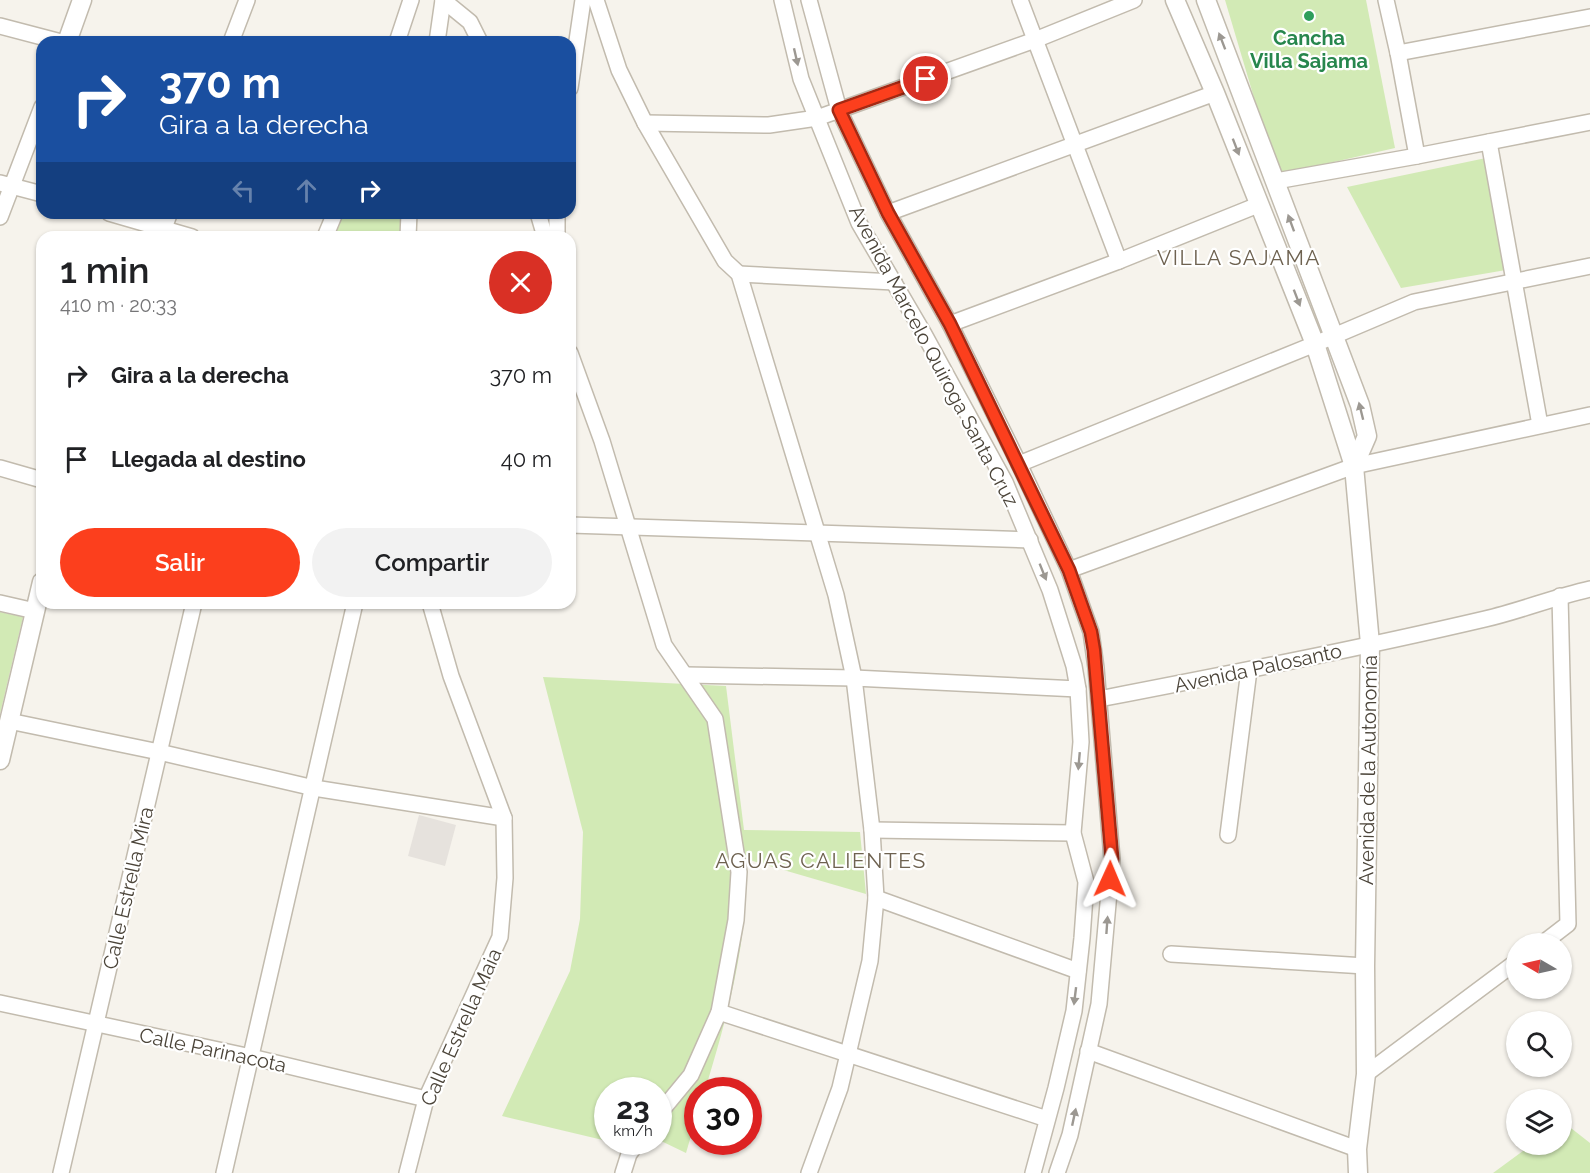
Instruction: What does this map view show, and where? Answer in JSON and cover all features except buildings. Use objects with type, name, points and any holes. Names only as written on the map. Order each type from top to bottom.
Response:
[{"type":"street","points":[[69,36],[82,0]]},
{"type":"street","points":[[233,36],[247,0]]},
{"type":"street","points":[[399,36],[411,0]]},
{"type":"street","points":[[438,36],[443,0]]},
{"type":"street","points":[[443,0],[470,22],[477,36]]},
{"type":"street","points":[[576,47],[583,0]]},
{"type":"street","points":[[596,0],[619,70],[645,123],[725,261],[740,274],[819,533],[836,595],[854,678],[872,830],[876,898],[870,961],[840,1088],[809,1173]]},
{"type":"street","name":"Avenida Marcelo Quiroga Santa Cruz","points":[[782,0],[801,79],[859,223],[1005,482],[1050,590],[1074,666],[1078,688],[1081,742],[1073,833],[1086,882],[1074,1011],[1033,1173]]},
{"type":"street","name":"Avenida Marcelo Quiroga Santa Cruz","points":[[809,0],[839,110],[888,213],[950,324],[1019,464],[1069,570],[1091,632],[1112,859],[1099,1004],[1070,1135],[1057,1173]]},
{"type":"street","points":[[1020,0],[1119,261]]},
{"type":"street","points":[[645,123],[770,125],[817,118],[1035,40],[1134,0]]},
{"type":"street","name":"Avenida de la Autonomía","points":[[1175,0],[1215,93],[1315,345],[1354,466],[1370,644],[1365,966],[1366,1074],[1357,1149],[1358,1173]]},
{"type":"street","name":"Avenida de la Autonomía","points":[[1206,0],[1360,405],[1367,436],[1354,466]]},
{"type":"street","points":[[1386,0],[1417,156]]},
{"type":"street","points":[[1398,53],[1590,16]]},
{"type":"street","points":[[0,26],[38,36]]},
{"type":"street","points":[[888,213],[1215,93]]},
{"type":"street","points":[[0,217],[6,184],[36,119]]},
{"type":"street","points":[[1276,181],[1590,122]]},
{"type":"street","points":[[1489,142],[1540,425]]},
{"type":"street","points":[[6,184],[36,192]]},
{"type":"street","points":[[950,324],[1119,261],[1258,205]]},
{"type":"street","points":[[134,219],[163,226]]},
{"type":"street","points":[[1019,464],[1315,345],[1414,302],[1590,266]]},
{"type":"street","points":[[740,274],[894,282]]},
{"type":"street","points":[[576,370],[602,441],[664,645],[715,719],[739,872],[736,920],[719,1012],[691,1075],[672,1098]]},
{"type":"street","points":[[1069,570],[1354,466],[1590,414]]},
{"type":"street","points":[[0,468],[36,478]]},
{"type":"street","points":[[576,525],[1030,540]]},
{"type":"street","name":"Avenida Palosanto","points":[[1099,699],[1249,670],[1488,619],[1590,589]]},
{"type":"street","points":[[1556,933],[1568,924],[1560,596]]},
{"type":"street","points":[[0,603],[35,611]]},
{"type":"street","points":[[0,760],[36,607]]},
{"type":"street","name":"Calle Estrella Mira","points":[[61,1173],[193,609]]},
{"type":"street","points":[[224,1173],[354,609]]},
{"type":"street","name":"Calle Estrella Maia","points":[[407,1173],[426,1099],[500,937],[505,878],[504,818],[451,676],[432,609]]},
{"type":"street","points":[[1228,835],[1249,670]]},
{"type":"street","points":[[686,675],[854,678],[1078,688]]},
{"type":"street","points":[[9,721],[159,752],[314,788],[504,818]]},
{"type":"street","points":[[872,830],[1073,833]]},
{"type":"street","points":[[876,898],[1078,971]]},
{"type":"street","points":[[1171,954],[1365,966]]},
{"type":"street","points":[[1366,1074],[1506,969]]},
{"type":"street","name":"Calle Parinacota","points":[[0,1003],[251,1057],[426,1099]]},
{"type":"street","points":[[719,1012],[1047,1119]]},
{"type":"street","points":[[1088,1051],[1357,1149]]},
{"type":"street","points":[[623,1173],[629,1155]]},
{"type":"shaded area","points":[[419,815],[456,825],[445,866],[408,856]]},
{"type":"green space","points":[[1225,0],[1366,0],[1395,148],[1277,175]]},
{"type":"green space","points":[[1486,158],[1506,270],[1401,288],[1347,187]]},
{"type":"green space","points":[[339,219],[401,219],[400,231],[334,231]]},
{"type":"green space","points":[[0,612],[23,617],[0,714]]},
{"type":"green space","points":[[543,677],[726,686],[744,830],[860,832],[866,894],[746,859],[744,919],[740,948],[722,1033],[709,1077],[684,1077],[684,1152],[672,1146],[672,1077],[594,1077],[594,1138],[502,1116],[570,971],[580,919],[583,832]]},
{"type":"green space","points":[[1572,1129],[1590,1143],[1590,1173],[1493,1173],[1517,1155],[1572,1155]]},
{"type":"place","name":"Cancha Villa Sajama","points":[[1309,16]]},
{"type":"district","name":"VILLA SAJAMA","points":[[1239,257]]},
{"type":"district","name":"AGUAS CALIENTES","points":[[821,860]]},
{"type":"route","points":[[926,79],[839,110],[888,213],[950,324],[1009,444],[1069,570],[1084,611],[1091,632],[1096,668],[1112,859],[1110,879]]}]
